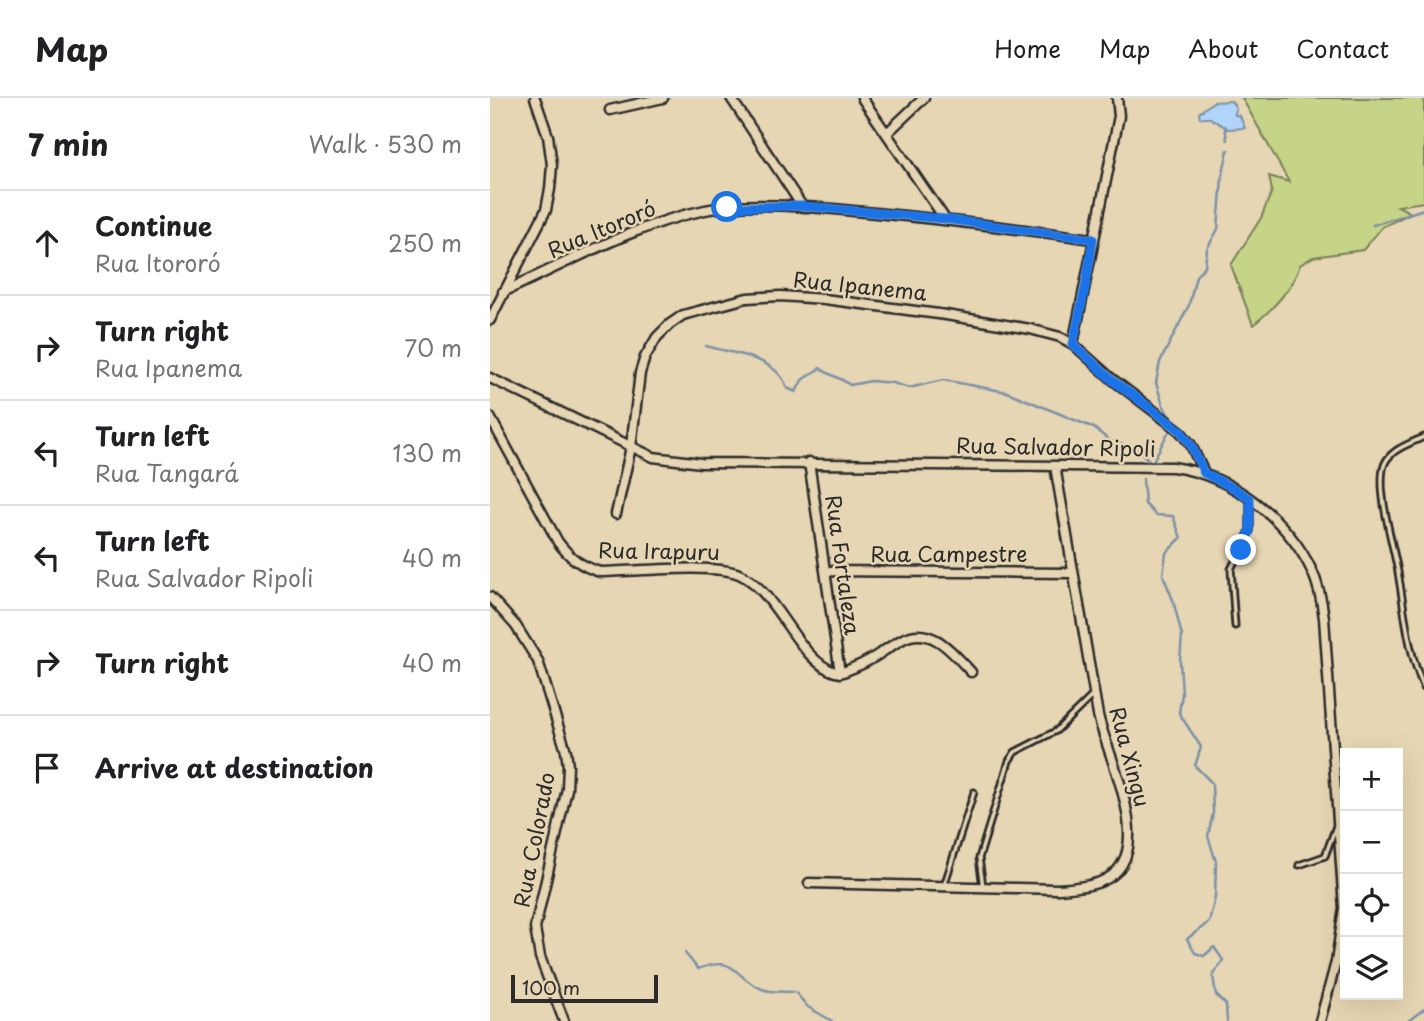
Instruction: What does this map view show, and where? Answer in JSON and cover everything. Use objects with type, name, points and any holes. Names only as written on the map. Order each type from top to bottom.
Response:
[{"type":"street","points":[[490,320],[546,210],[551,165],[543,115],[535,98]]},
{"type":"street","points":[[610,110],[663,98]]},
{"type":"street","points":[[731,98],[802,206]]},
{"type":"street","points":[[862,98],[945,219]]},
{"type":"street","points":[[887,133],[924,98]]},
{"type":"street","points":[[1117,98],[1119,116],[1073,344],[1112,380],[1180,430],[1191,445],[1204,473]]},
{"type":"street","name":"Rua Itororó","points":[[503,292],[635,231],[706,209],[727,207],[802,206],[945,219],[1093,239]]},
{"type":"street","name":"Rua Ipanema","points":[[616,514],[631,447],[640,373],[645,357],[657,337],[684,315],[747,298],[780,296],[824,299],[946,315],[1039,331],[1073,344]]},
{"type":"street","name":"Rua Salvador Ripoli","points":[[490,378],[653,457],[682,462],[1173,467],[1204,473],[1250,499],[1274,519],[1297,545],[1320,592],[1324,618],[1344,908],[1342,936],[1320,1021]]},
{"type":"street","name":"Rua Irapuru","points":[[490,417],[558,542],[576,562],[600,572],[700,569],[737,573],[760,591],[817,661],[840,673]]},
{"type":"street","name":"Rua Fortaleza","points":[[809,463],[840,673]]},
{"type":"street","name":"Rua Xingu","points":[[808,883],[1058,889],[1103,881],[1124,862],[1130,836],[1127,807],[1102,734],[1055,466]]},
{"type":"street","name":"Rua Campestre","points":[[825,571],[1073,573]]},
{"type":"street","name":"Rua Colorado","points":[[490,597],[516,626],[538,661],[566,751],[567,789],[535,928],[540,957],[564,1021]]},
{"type":"street","points":[[840,673],[867,663],[911,635],[935,638],[971,672]]},
{"type":"lane","points":[[1424,437],[1396,450],[1383,470],[1386,510],[1411,655],[1424,688]]},
{"type":"lane","points":[[1235,626],[1231,569],[1250,531],[1250,499]]},
{"type":"lane","points":[[983,887],[979,858],[1009,761],[1015,751],[1056,731],[1095,692]]},
{"type":"lane","points":[[944,886],[974,792]]},
{"type":"lane","points":[[1299,865],[1325,856],[1339,821]]},
{"type":"green space","points":[[1242,98],[1424,98],[1424,202],[1398,206],[1411,213],[1382,227],[1363,250],[1313,257],[1300,265],[1281,298],[1253,325],[1231,265],[1261,218],[1272,191],[1269,176],[1289,182]]},
{"type":"water","points":[[1231,101],[1236,108],[1235,115],[1240,116],[1245,128],[1228,129],[1210,118],[1200,118],[1199,113],[1213,102]]},
{"type":"waterway","points":[[1225,126],[1227,140]]},
{"type":"waterway","points":[[1171,419],[1156,383],[1160,362],[1189,305],[1196,276],[1205,266],[1207,249],[1218,229],[1222,177],[1228,150]]},
{"type":"waterway","points":[[1373,225],[1424,209]]},
{"type":"waterway","points":[[706,346],[764,363],[774,369],[787,388],[796,392],[802,380],[820,368],[850,385],[871,381],[909,388],[943,380],[1007,392],[1094,428],[1110,441],[1136,448],[1152,463],[1168,433]]},
{"type":"waterway","points":[[1143,479],[1145,504],[1156,515],[1173,516],[1181,538],[1166,553],[1163,575],[1173,600],[1182,636],[1182,694],[1179,713],[1201,747],[1195,766],[1212,783],[1213,813],[1208,836],[1216,862],[1215,898],[1209,922],[1187,939],[1195,953],[1204,956],[1214,947],[1223,960],[1213,976],[1216,995],[1226,1005],[1227,1021]]},
{"type":"waterway","points":[[685,953],[698,969],[721,964],[734,969],[762,989],[795,992],[808,1007],[832,1021]]},
{"type":"waterway","points":[[1408,1021],[1424,1009]]},
{"type":"route","points":[[727,207],[802,206],[945,219],[1093,239],[1073,344],[1112,380],[1180,430],[1191,445],[1204,473],[1250,499],[1250,531],[1241,550]]}]
